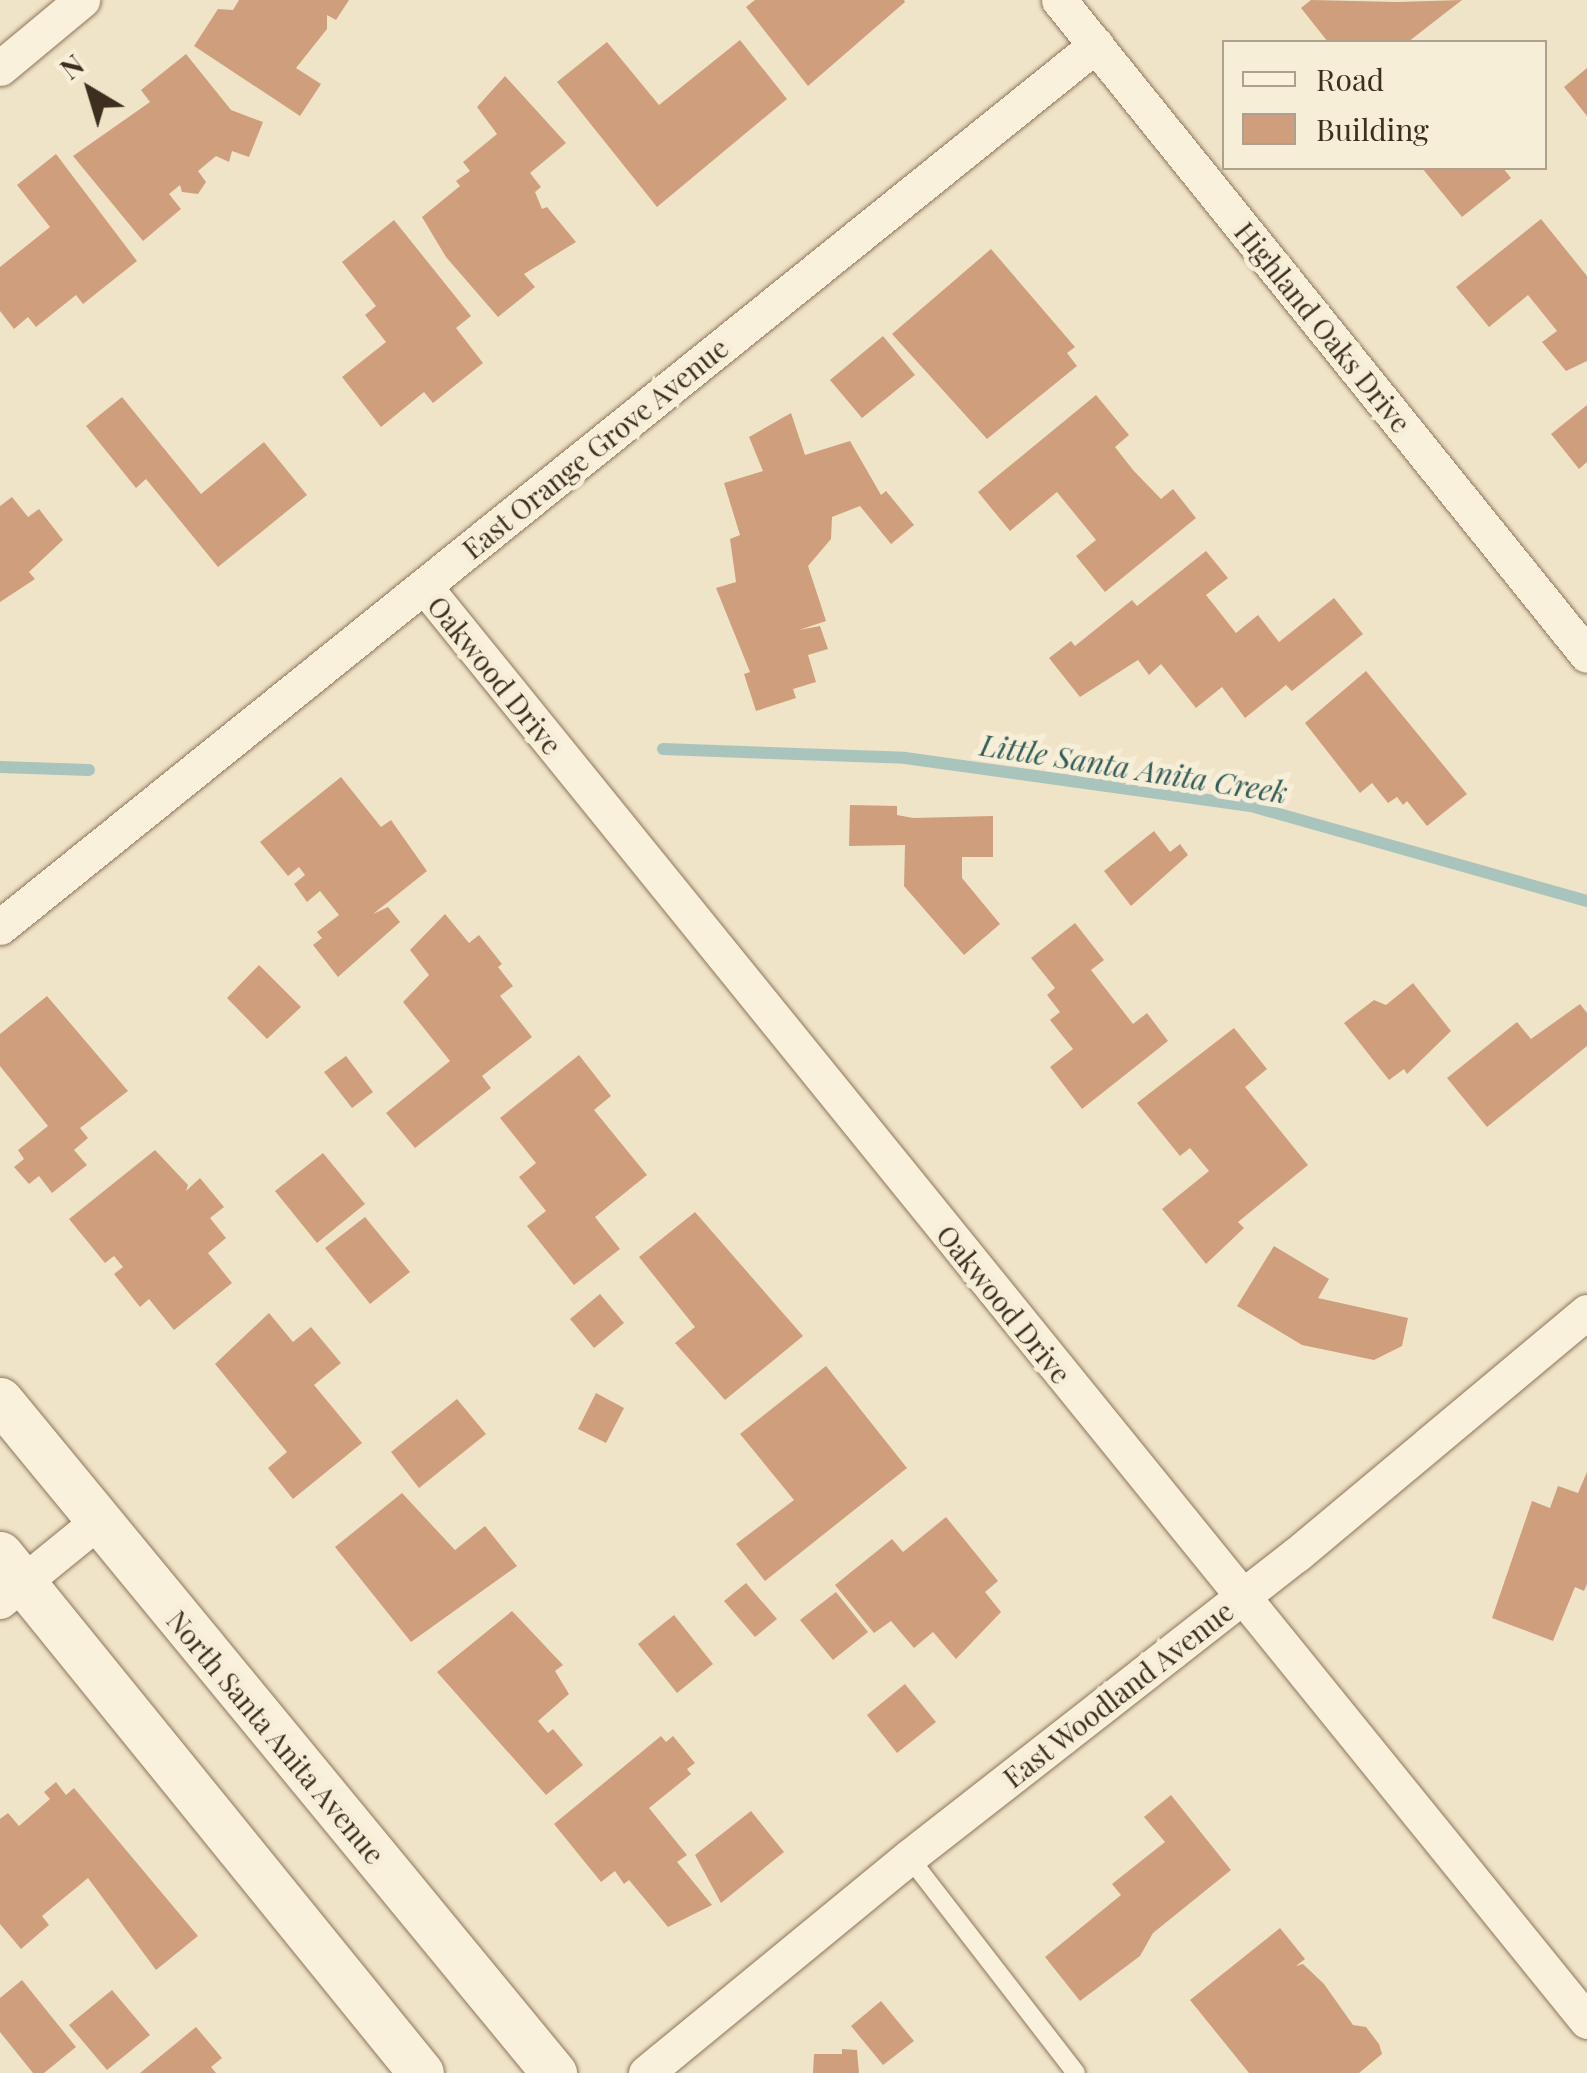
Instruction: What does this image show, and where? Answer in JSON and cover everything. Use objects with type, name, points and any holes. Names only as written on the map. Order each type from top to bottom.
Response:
[{"type":"street","points":[[0,68],[82,0]]},
{"type":"street","name":"Highland Oaks Drive","points":[[1059,0],[1587,655]]},
{"type":"street","name":"East Orange Grove Avenue","points":[[0,927],[1096,44]]},
{"type":"street","name":"Oakwood Drive","points":[[424,586],[1587,2021]]},
{"type":"street","name":"East Woodland Avenue","points":[[646,2073],[909,1857],[1243,1596],[1587,1312]]},
{"type":"street","name":"North Santa Anita Avenue","points":[[0,1400],[554,2073]]},
{"type":"street","points":[[98,1522],[7,1579],[422,2073]]},
{"type":"lane","points":[[909,1857],[1076,2073]]},
{"type":"building","points":[[239,0],[349,0],[336,20],[327,15],[327,29],[296,68],[321,84],[300,116],[194,46],[218,9],[233,10]]},
{"type":"building","points":[[755,0],[905,2],[808,86],[746,7]]},
{"type":"building","points":[[1311,0],[1462,0],[1411,40],[1326,40],[1301,8]]},
{"type":"building","points":[[740,40],[787,99],[657,207],[557,82],[607,42],[659,105]]},
{"type":"building","points":[[186,54],[231,110],[263,122],[249,157],[232,151],[229,162],[216,156],[198,171],[206,182],[198,194],[182,192],[180,185],[169,194],[181,209],[143,241],[73,156],[150,102],[141,90]]},
{"type":"building","points":[[1587,68],[1587,116],[1564,87]]},
{"type":"building","points":[[505,76],[566,143],[530,173],[541,187],[535,192],[542,209],[547,207],[576,242],[524,274],[535,287],[498,317],[446,257],[422,217],[460,186],[456,181],[470,171],[463,162],[497,134],[477,107]]},
{"type":"building","points":[[56,154],[137,261],[83,304],[76,295],[36,327],[28,317],[14,329],[0,311],[0,267],[50,227],[17,185]]},
{"type":"building","points":[[1424,170],[1505,170],[1511,178],[1462,217]]},
{"type":"building","points":[[1541,219],[1587,276],[1587,361],[1566,371],[1542,342],[1557,331],[1528,295],[1489,327],[1456,287]]},
{"type":"building","points":[[394,220],[471,316],[456,328],[483,363],[433,403],[424,392],[381,427],[342,377],[386,342],[365,315],[376,306],[342,262]]},
{"type":"building","points":[[991,249],[1075,347],[1067,353],[1077,366],[987,439],[892,334]]},
{"type":"building","points":[[883,336],[915,375],[862,418],[830,380]]},
{"type":"building","points":[[1096,395],[1129,435],[1115,447],[1133,470],[1161,499],[1173,489],[1196,518],[1105,592],[1076,556],[1096,540],[1057,492],[1010,531],[978,492]]},
{"type":"building","points":[[122,397],[201,494],[264,442],[307,495],[218,567],[146,479],[136,488],[86,426]]},
{"type":"building","points":[[1587,405],[1587,462],[1579,469],[1551,434]]},
{"type":"building","points":[[791,413],[805,455],[850,441],[881,495],[886,491],[914,525],[891,544],[860,506],[832,517],[831,539],[808,566],[826,621],[799,630],[820,626],[828,649],[808,655],[816,682],[793,689],[796,698],[756,711],[744,674],[750,672],[716,588],[736,582],[730,539],[740,535],[724,483],[763,471],[749,437]]},
{"type":"building","points":[[12,497],[28,517],[39,509],[63,540],[29,572],[35,579],[0,602],[0,506]]},
{"type":"building","points":[[1206,551],[1228,578],[1206,595],[1236,633],[1258,615],[1279,642],[1334,598],[1363,634],[1292,691],[1286,685],[1245,718],[1222,687],[1196,708],[1161,664],[1149,675],[1138,660],[1080,697],[1049,658],[1071,641],[1075,646],[1132,600],[1137,606]]},
{"type":"building","points":[[1366,671],[1467,794],[1427,826],[1407,801],[1403,805],[1397,797],[1388,803],[1372,783],[1360,793],[1305,723]]},
{"type":"building","points":[[341,777],[381,827],[391,820],[427,871],[373,914],[388,907],[400,922],[338,977],[313,945],[322,938],[317,932],[339,915],[320,891],[307,902],[294,884],[305,875],[299,867],[288,876],[260,842]]},
{"type":"building","points":[[850,805],[897,806],[897,815],[913,818],[993,816],[993,857],[962,857],[962,878],[1000,924],[964,955],[904,886],[905,845],[849,846]]},
{"type":"building","points":[[1154,831],[1170,852],[1180,844],[1188,855],[1131,906],[1104,871]]},
{"type":"building","points":[[445,914],[469,943],[479,935],[502,964],[498,967],[513,986],[500,996],[532,1037],[482,1076],[491,1088],[415,1148],[386,1113],[450,1061],[403,1002],[429,975],[410,950]]},
{"type":"building","points":[[1075,923],[1104,960],[1091,970],[1133,1024],[1147,1013],[1168,1041],[1082,1109],[1050,1067],[1073,1049],[1050,1020],[1060,1012],[1047,995],[1055,988],[1031,958]]},
{"type":"building","points":[[259,965],[301,1007],[267,1039],[227,998]]},
{"type":"building","points":[[1413,983],[1451,1031],[1407,1074],[1404,1069],[1389,1080],[1344,1023],[1374,1000],[1386,1005]]},
{"type":"building","points":[[47,996],[128,1091],[80,1128],[88,1138],[74,1150],[87,1165],[52,1193],[39,1176],[29,1184],[14,1167],[24,1159],[18,1150],[48,1126],[0,1066],[0,1034]]},
{"type":"building","points":[[1580,1004],[1587,1013],[1587,1046],[1487,1127],[1447,1078],[1517,1022],[1531,1039]]},
{"type":"building","points":[[1234,1028],[1267,1069],[1245,1087],[1308,1165],[1238,1222],[1244,1228],[1206,1264],[1162,1209],[1209,1171],[1190,1148],[1180,1156],[1137,1103]]},
{"type":"building","points":[[579,1055],[611,1096],[594,1110],[647,1175],[595,1217],[620,1249],[574,1285],[527,1226],[546,1211],[519,1177],[536,1163],[500,1118]]},
{"type":"building","points":[[346,1056],[373,1092],[352,1108],[324,1072]]},
{"type":"building","points":[[155,1150],[188,1185],[186,1191],[200,1178],[224,1207],[210,1218],[226,1238],[208,1253],[232,1283],[174,1330],[149,1299],[140,1307],[114,1274],[123,1267],[114,1256],[105,1263],[69,1219]]},
{"type":"building","points":[[323,1153],[365,1204],[317,1243],[275,1191]]},
{"type":"building","points":[[695,1212],[803,1336],[725,1400],[675,1343],[695,1327],[639,1257]]},
{"type":"building","points":[[365,1217],[410,1272],[370,1304],[325,1248]]},
{"type":"building","points":[[1274,1246],[1329,1279],[1318,1298],[1408,1318],[1402,1346],[1374,1360],[1302,1345],[1237,1306]]},
{"type":"building","points":[[600,1294],[624,1323],[594,1348],[570,1319]]},
{"type":"building","points":[[269,1313],[293,1342],[311,1327],[341,1363],[314,1385],[362,1443],[293,1499],[268,1468],[287,1452],[215,1364]]},
{"type":"building","points":[[826,1366],[907,1468],[765,1581],[736,1544],[794,1500],[740,1434]]},
{"type":"building","points":[[596,1393],[624,1408],[606,1443],[578,1429]]},
{"type":"building","points":[[457,1399],[486,1434],[419,1488],[391,1452]]},
{"type":"building","points":[[1587,1472],[1587,1584],[1584,1591],[1575,1587],[1553,1641],[1492,1618],[1532,1501],[1550,1508],[1558,1486],[1578,1493]]},
{"type":"building","points":[[402,1493],[455,1550],[485,1526],[517,1566],[411,1642],[335,1547]]},
{"type":"building","points":[[946,1517],[998,1581],[985,1592],[1001,1612],[956,1659],[933,1632],[914,1648],[891,1621],[874,1633],[835,1585],[892,1539],[903,1552]]},
{"type":"building","points":[[746,1583],[777,1619],[755,1637],[724,1601]]},
{"type":"building","points":[[836,1592],[868,1632],[833,1660],[800,1620]]},
{"type":"building","points":[[512,1611],[563,1665],[555,1671],[569,1694],[538,1721],[548,1733],[553,1729],[583,1765],[546,1795],[437,1672]]},
{"type":"building","points":[[674,1615],[713,1664],[677,1693],[638,1644]]},
{"type":"building","points":[[905,1684],[936,1722],[897,1753],[867,1715]]},
{"type":"building","points":[[661,1736],[666,1742],[673,1736],[695,1763],[687,1769],[691,1774],[649,1808],[687,1855],[677,1862],[712,1905],[668,1927],[629,1880],[624,1884],[615,1871],[601,1882],[554,1824]]},
{"type":"building","points":[[56,1782],[66,1795],[74,1788],[198,1936],[156,1970],[88,1878],[42,1916],[49,1925],[21,1949],[0,1924],[0,1819],[8,1813],[19,1826],[50,1799],[44,1792]]},
{"type":"building","points":[[1171,1795],[1231,1870],[1153,1933],[1140,1956],[1080,2001],[1045,1957],[1121,1895],[1112,1884],[1165,1842],[1144,1817]]},
{"type":"building","points":[[751,1811],[784,1852],[721,1903],[695,1855]]},
{"type":"building","points":[[1280,1928],[1305,1959],[1296,1966],[1303,1964],[1324,1984],[1353,2025],[1366,2027],[1379,2044],[1382,2054],[1359,2073],[1249,2073],[1190,2000]]},
{"type":"building","points":[[22,1980],[76,2047],[44,2073],[33,2073],[0,2032],[0,1998]]},
{"type":"building","points":[[112,1990],[150,2035],[107,2070],[69,2025]]},
{"type":"building","points":[[881,2001],[914,2041],[883,2065],[851,2026]]},
{"type":"building","points":[[196,2027],[222,2058],[211,2067],[216,2073],[140,2073]]},
{"type":"building","points":[[842,2049],[857,2050],[859,2073],[813,2073],[814,2054],[842,2054]]},
{"type":"waterway","name":"Little Santa Anita Creek","points":[[663,749],[905,758],[1251,806],[1587,901]]},
{"type":"waterway","name":"Little Santa Anita Creek","points":[[0,767],[89,770]]}]
